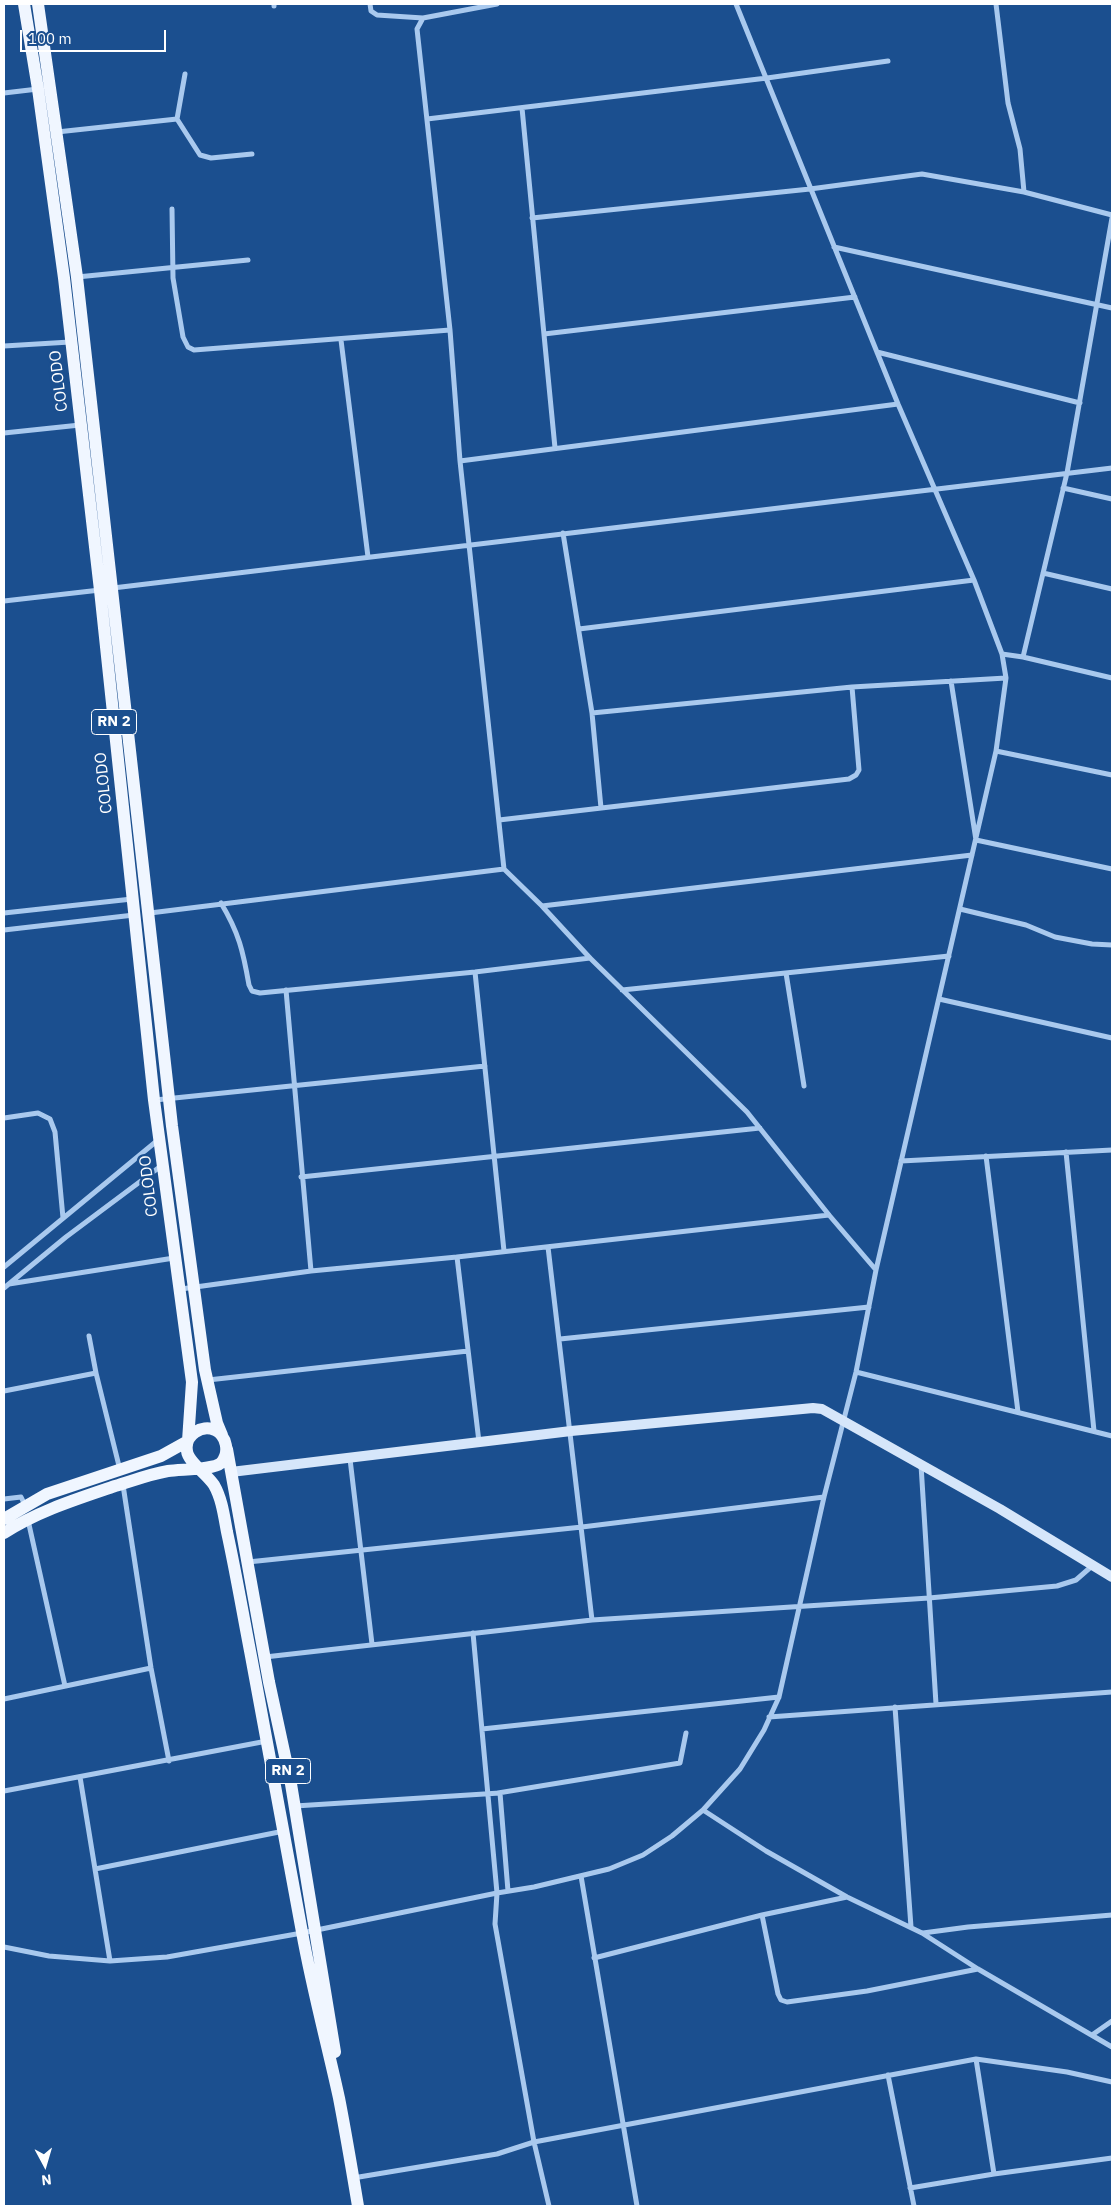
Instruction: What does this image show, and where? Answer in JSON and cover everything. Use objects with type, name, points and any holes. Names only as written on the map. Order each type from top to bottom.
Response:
[{"type":"main road","name":"COLODO","points":[[24,4],[38,89],[64,278],[81,425],[106,589],[141,914],[154,1100],[192,1382],[188,1441]]},
{"type":"main road","name":"COLODO","points":[[38,4],[77,277],[132,899],[141,914],[170,1099],[208,1380],[217,1423],[225,1440]]},
{"type":"main road","points":[[231,1472],[571,1431],[813,1408],[822,1409],[921,1464],[1112,1577]]},
{"type":"main road","points":[[4,1533],[28,1519],[78,1498],[160,1472],[200,1467],[210,1468],[220,1464],[226,1455],[225,1440],[214,1429],[203,1428],[194,1432],[188,1441],[186,1452],[191,1461],[200,1467]]},
{"type":"main road","name":"RN 2","points":[[225,1440],[246,1562],[294,1806],[308,1931]]},
{"type":"main road","points":[[4,1519],[25,1506],[63,1488],[161,1456],[188,1441]]},
{"type":"main road","name":"RN 2","points":[[200,1467],[213,1483],[220,1496],[284,1831],[333,2034],[339,2099],[358,2206]]},
{"type":"street","points":[[370,4],[371,11],[377,15],[423,18],[497,4]]},
{"type":"street","points":[[4,1948],[49,1956],[110,1961],[167,1956],[534,1887],[609,1869],[642,1855],[672,1836],[703,1810],[740,1769],[779,1697],[824,1497],[856,1372],[876,1270],[996,751],[1006,678],[1002,654],[974,580],[898,404],[736,4]]},
{"type":"street","points":[[996,4],[1008,103],[1020,148],[1024,192]]},
{"type":"street","points":[[423,18],[417,29],[450,330],[460,461],[504,869],[542,906],[590,958],[747,1112],[829,1215],[876,1270]]},
{"type":"street","points":[[427,119],[766,78],[888,61]]},
{"type":"street","points":[[185,74],[177,119],[200,154],[212,158],[252,154]]},
{"type":"street","points":[[4,93],[38,89]]},
{"type":"street","points":[[522,108],[555,448]]},
{"type":"street","points":[[57,132],[177,119]]},
{"type":"street","points":[[532,218],[922,174],[1024,192],[1112,216],[1067,473],[1023,657]]},
{"type":"street","points":[[172,209],[172,268],[183,337],[188,347],[194,350],[450,330]]},
{"type":"street","points":[[834,247],[1112,308]]},
{"type":"street","points":[[77,277],[248,260]]},
{"type":"street","points":[[544,334],[855,297]]},
{"type":"street","points":[[341,340],[368,557]]},
{"type":"street","points":[[4,346],[70,342]]},
{"type":"street","points":[[877,352],[1080,403]]},
{"type":"street","points":[[460,461],[898,404]]},
{"type":"street","points":[[4,434],[81,425]]},
{"type":"street","points":[[4,601],[1112,468]]},
{"type":"street","points":[[1063,488],[1112,499]]},
{"type":"street","points":[[563,533],[592,713],[601,808]]},
{"type":"street","points":[[1043,573],[1112,588]]},
{"type":"street","points":[[579,629],[974,580]]},
{"type":"street","points":[[1002,654],[1023,657],[1112,678]]},
{"type":"street","points":[[592,713],[852,687],[1006,678]]},
{"type":"street","points":[[951,681],[976,840]]},
{"type":"street","points":[[499,820],[849,779],[856,775],[859,770],[852,687]]},
{"type":"street","points":[[996,751],[1112,775]]},
{"type":"street","points":[[976,840],[1112,869]]},
{"type":"street","points":[[542,906],[972,855]]},
{"type":"street","points":[[4,930],[504,869]]},
{"type":"street","points":[[4,914],[132,899]]},
{"type":"street","points":[[220,903],[238,934],[252,991],[260,993],[475,972],[590,958]]},
{"type":"street","points":[[960,909],[1026,925],[1055,937],[1092,944],[1112,945]]},
{"type":"street","points":[[622,990],[949,956]]},
{"type":"street","points":[[475,972],[504,1251]]},
{"type":"street","points":[[786,973],[804,1086]]},
{"type":"street","points":[[286,990],[310,1271]]},
{"type":"street","points":[[939,999],[1112,1038]]},
{"type":"street","points":[[154,1100],[485,1066]]},
{"type":"street","points":[[4,1118],[38,1113],[50,1119],[55,1132],[63,1218]]},
{"type":"street","points":[[301,1178],[760,1128]]},
{"type":"street","points":[[4,1267],[160,1138]]},
{"type":"street","points":[[901,1160],[1112,1150]]},
{"type":"street","points":[[1066,1152],[1094,1431]]},
{"type":"street","points":[[986,1156],[1018,1412]]},
{"type":"street","points":[[6,1286],[66,1237],[163,1164]]},
{"type":"street","points":[[180,1289],[310,1271],[457,1257],[829,1215]]},
{"type":"street","points":[[548,1247],[592,1620]]},
{"type":"street","points":[[457,1257],[479,1442]]},
{"type":"street","points":[[6,1286],[174,1258]]},
{"type":"street","points":[[560,1339],[869,1307]]},
{"type":"street","points":[[89,1336],[96,1373],[120,1470]]},
{"type":"street","points":[[208,1380],[468,1351]]},
{"type":"street","points":[[856,1372],[1112,1436]]},
{"type":"street","points":[[4,1391],[96,1373]]},
{"type":"street","points":[[350,1459],[372,1644]]},
{"type":"street","points":[[921,1464],[936,1704]]},
{"type":"street","points":[[122,1484],[151,1668],[168,1761]]},
{"type":"street","points":[[4,1499],[21,1497],[25,1506]]},
{"type":"street","points":[[246,1562],[582,1527],[824,1497]]},
{"type":"street","points":[[28,1519],[65,1686]]},
{"type":"street","points":[[265,1657],[592,1620],[929,1598],[1068,1584],[1076,1580],[1092,1566]]},
{"type":"street","points":[[473,1633],[496,1893],[495,1924],[534,2142],[549,2206]]},
{"type":"street","points":[[4,1699],[151,1668]]},
{"type":"street","points":[[769,1717],[1112,1692]]},
{"type":"street","points":[[482,1729],[779,1697]]},
{"type":"street","points":[[895,1707],[912,1927]]},
{"type":"street","points":[[488,1794],[680,1763],[686,1733]]},
{"type":"street","points":[[4,1791],[268,1741]]},
{"type":"street","points":[[80,1777],[110,1961]]},
{"type":"street","points":[[294,1806],[500,1793],[508,1891]]},
{"type":"street","points":[[703,1810],[766,1851],[847,1897],[912,1927],[978,1969],[1112,2047]]},
{"type":"street","points":[[95,1869],[284,1831]]},
{"type":"street","points":[[581,1876],[637,2206]]},
{"type":"street","points":[[594,1958],[762,1915],[847,1897]]},
{"type":"street","points":[[762,1915],[778,1994],[781,2000],[787,2002],[867,1991],[978,1969]]},
{"type":"street","points":[[922,1933],[968,1927],[1112,1915]]},
{"type":"street","points":[[1092,2035],[1112,2021]]},
{"type":"street","points":[[353,2178],[497,2154],[534,2142],[976,2059],[1067,2072],[1112,2082]]},
{"type":"street","points":[[976,2059],[994,2174]]},
{"type":"street","points":[[888,2075],[914,2206]]},
{"type":"street","points":[[910,2188],[994,2174],[1112,2158]]}]
